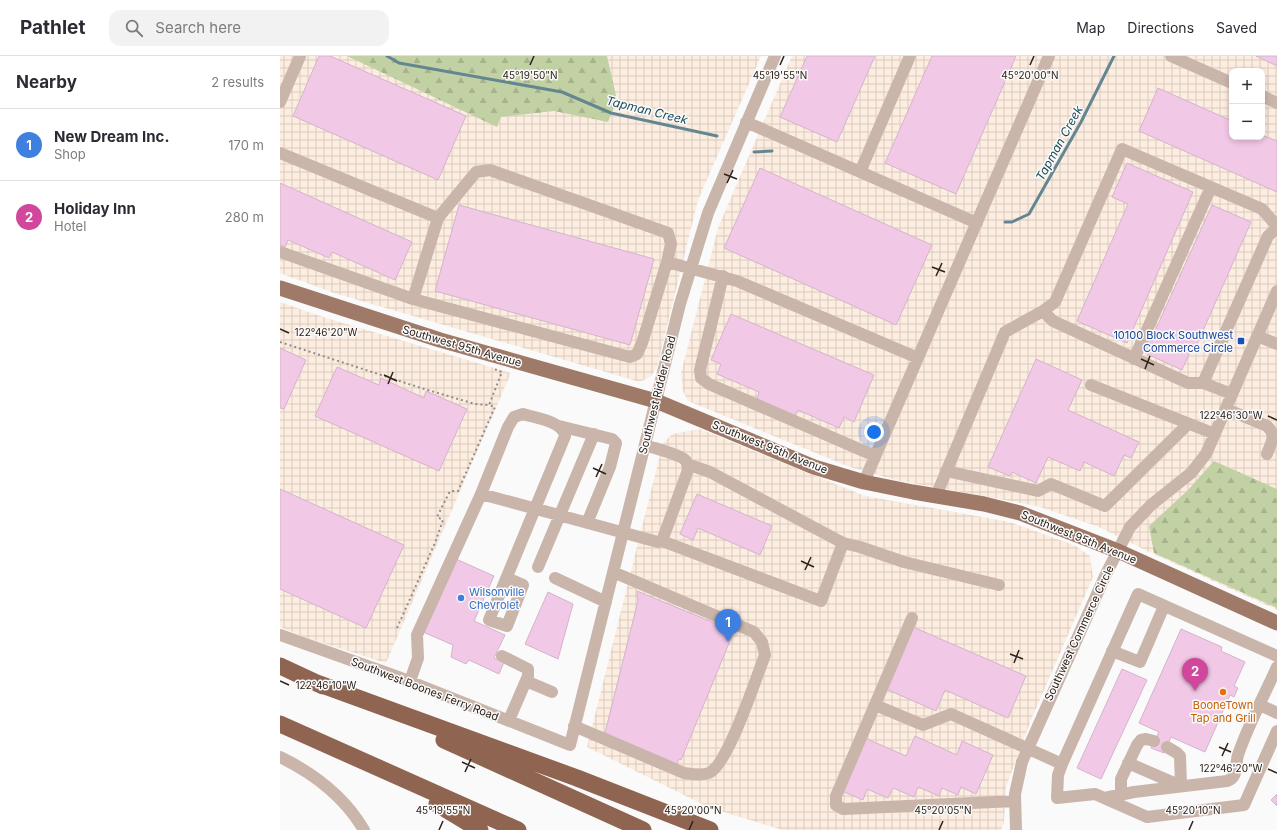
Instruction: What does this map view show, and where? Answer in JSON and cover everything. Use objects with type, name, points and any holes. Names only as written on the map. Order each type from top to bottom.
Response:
[{"type":"highway","points":[[280,666],[642,830]]},
{"type":"highway","points":[[314,682],[577,778],[710,830]]},
{"type":"highway","points":[[280,724],[518,830]]},
{"type":"highway","points":[[380,769],[480,830]]},
{"type":"main road","name":"Southwest 95th Avenue","points":[[280,288],[440,340],[656,401],[814,467],[864,482],[984,504],[1020,513],[1118,551],[1277,623]]},
{"type":"street","points":[[280,102],[300,56]]},
{"type":"street","name":"Southwest Ridder Road","points":[[570,745],[690,268],[708,213],[775,56]]},
{"type":"street","points":[[860,172],[910,56]]},
{"type":"street","points":[[864,482],[1049,56]]},
{"type":"street","points":[[1171,56],[1229,82]]},
{"type":"street","points":[[1265,97],[1277,102]]},
{"type":"street","points":[[746,122],[977,223]]},
{"type":"street","points":[[936,496],[1005,332],[1055,302],[1122,149],[1262,209],[1277,227],[1268,236],[1203,383]]},
{"type":"street","points":[[280,153],[438,218]]},
{"type":"street","points":[[280,252],[413,299],[630,357],[637,354],[642,342],[667,262],[671,244],[668,233],[490,170],[476,172],[438,218],[413,299]]},
{"type":"street","points":[[1134,359],[1211,187]]},
{"type":"street","points":[[667,262],[723,276],[918,358]]},
{"type":"street","points":[[723,276],[700,370],[701,378],[709,384],[875,456]]},
{"type":"street","name":"Southwest Commerce Circle","points":[[1016,830],[1015,801],[1018,778],[1027,750],[1106,574],[1130,527],[1145,510],[1191,473],[1206,454],[1277,291]]},
{"type":"street","points":[[1043,310],[1053,321],[1134,359],[1188,383],[1203,383],[1232,394]]},
{"type":"street","points":[[1257,336],[1277,344]]},
{"type":"street","points":[[1091,385],[1215,434]]},
{"type":"street","points":[[1226,409],[1267,426],[1272,431],[1273,438],[1267,454]]},
{"type":"street","points":[[410,681],[418,658],[417,635],[481,494],[508,427],[514,417],[523,414],[559,426],[612,439],[616,443],[610,466],[586,523]]},
{"type":"street","points":[[946,471],[1038,491],[1051,484],[1105,506],[1188,424]]},
{"type":"street","points":[[507,578],[565,436],[564,431],[559,426]]},
{"type":"street","points":[[538,567],[561,516],[594,434]]},
{"type":"street","points":[[645,445],[680,457],[686,460],[687,464],[688,470],[662,541]]},
{"type":"street","points":[[687,464],[710,472],[842,543],[860,547],[904,562],[999,585]]},
{"type":"street","points":[[481,494],[622,534],[658,542],[662,541],[821,601],[842,543]]},
{"type":"street","points":[[574,726],[684,773],[709,773],[721,762],[729,746],[765,656],[762,642],[754,632],[613,572]]},
{"type":"street","points":[[556,578],[606,602]]},
{"type":"street","points":[[1277,656],[1138,594],[1062,764],[1058,775],[1057,798],[1095,794],[1147,817],[1244,805],[1277,731]]},
{"type":"street","points":[[1112,651],[1140,662],[1164,606]]},
{"type":"street","points":[[912,618],[836,796],[836,806],[843,809],[1015,801]]},
{"type":"street","name":"Southwest Boones Ferry Road","points":[[280,635],[410,681],[570,745]]},
{"type":"street","points":[[502,656],[528,669],[528,676],[509,720]]},
{"type":"street","points":[[1104,798],[1121,794],[1227,781],[1233,778],[1236,773],[1238,754],[1277,667]]},
{"type":"street","points":[[526,681],[552,692]]},
{"type":"street","points":[[875,705],[923,725],[951,714],[1027,750],[1062,764]]},
{"type":"street","points":[[1260,705],[1277,713]]},
{"type":"street","points":[[1121,794],[1121,779],[1136,745],[1141,740],[1146,739],[1154,742]]},
{"type":"street","points":[[1167,747],[1180,756],[1181,786]]},
{"type":"street","points":[[280,757],[305,770],[328,787],[350,809],[364,830]]},
{"type":"street","points":[[1128,763],[1181,786]]},
{"type":"street","points":[[1236,773],[1255,782]]},
{"type":"path","points":[[280,342],[421,388],[475,404],[495,407],[458,491],[452,491],[450,493],[437,517],[443,520],[435,543],[397,628]]},
{"type":"path","points":[[489,405],[502,372],[494,370]]},
{"type":"shaded area","points":[[280,56],[761,56],[698,200],[657,367],[651,376],[640,382],[334,293],[280,273]]},
{"type":"shaded area","points":[[792,56],[1277,56],[1277,610],[1147,551],[1099,527],[1037,506],[895,480],[850,467],[688,401],[683,391],[681,373],[718,228]]},
{"type":"shaded area","points":[[280,302],[320,316],[511,373],[386,663],[304,637],[280,627]]},
{"type":"shaded area","points":[[700,429],[865,496],[1010,522],[1074,545],[1090,556],[1093,577],[1031,720],[1006,787],[1004,822],[1001,830],[783,830],[710,808],[587,747],[663,443],[672,434]]},
{"type":"green space","points":[[347,56],[607,56],[617,100],[608,122],[554,111],[501,117],[497,127]]},
{"type":"green space","points":[[1214,461],[1277,489],[1277,608],[1154,553],[1149,526],[1188,490]]},
{"type":"building","points":[[319,56],[330,56],[466,116],[438,180],[293,116]]},
{"type":"building","points":[[807,56],[875,56],[837,142],[780,117]]},
{"type":"building","points":[[932,56],[1016,56],[956,194],[885,163]]},
{"type":"building","points":[[1256,56],[1277,56],[1277,66]]},
{"type":"building","points":[[1158,88],[1229,120],[1229,140],[1265,140],[1265,136],[1277,141],[1277,192],[1139,131]]},
{"type":"building","points":[[1127,163],[1193,192],[1127,343],[1077,321],[1128,204],[1112,197]]},
{"type":"building","points":[[760,168],[932,245],[896,325],[724,248]]},
{"type":"building","points":[[280,183],[412,242],[395,280],[332,252],[329,258],[288,240],[285,247],[280,245]]},
{"type":"building","points":[[459,205],[654,259],[630,345],[435,291]]},
{"type":"building","points":[[1212,205],[1251,222],[1194,351],[1191,350],[1182,370],[1145,353]]},
{"type":"building","points":[[731,314],[874,375],[854,422],[844,417],[839,428],[798,410],[795,416],[757,399],[759,392],[717,374],[721,364],[711,360]]},
{"type":"building","points":[[280,348],[306,360],[284,409],[280,408]]},
{"type":"building","points":[[1036,359],[1082,380],[1068,410],[1139,442],[1131,458],[1124,455],[1114,476],[1084,462],[1080,471],[1048,457],[1036,483],[1012,472],[1010,476],[988,467]]},
{"type":"building","points":[[337,367],[379,385],[381,378],[424,398],[426,391],[467,409],[439,471],[315,416]]},
{"type":"building","points":[[280,489],[404,545],[366,628],[280,589]]},
{"type":"building","points":[[697,494],[772,526],[760,555],[698,528],[693,540],[680,534]]},
{"type":"building","name":"Wilsonville Chevrolet","points":[[456,559],[494,576],[474,621],[505,635],[494,658],[504,662],[499,674],[469,660],[466,664],[451,657],[453,645],[423,632]]},
{"type":"building","points":[[637,591],[734,631],[681,760],[679,759],[677,764],[605,733],[638,601]]},
{"type":"building","points":[[548,592],[573,604],[558,659],[525,644]]},
{"type":"building","points":[[913,627],[1026,676],[1008,718],[945,690],[936,711],[886,689]]},
{"type":"building","points":[[1181,629],[1222,647],[1221,651],[1245,662],[1234,686],[1238,688],[1234,697],[1230,695],[1205,752],[1171,737],[1164,753],[1151,748],[1159,732],[1139,723]]},
{"type":"building","points":[[1122,669],[1147,680],[1101,779],[1077,768]]},
{"type":"building","points":[[915,736],[957,755],[962,741],[993,755],[976,794],[961,787],[958,795],[942,788],[939,796],[918,787],[914,797],[893,788],[888,798],[867,789],[863,800],[842,791],[865,738],[906,756]]},
{"type":"building","points":[[1277,794],[1277,806],[1271,800]]},
{"type":"waterway","name":"Tapman Creek","points":[[387,56],[399,63],[562,92],[611,113],[717,136]]},
{"type":"waterway","name":"Tapman Creek","points":[[1005,222],[1012,222],[1029,214],[1081,122],[1114,56]]},
{"type":"waterway","name":"Tapman Creek","points":[[754,152],[772,151]]},
{"type":"place","name":"10100 Block Southwest Commerce Circle","points":[[1241,341]]},
{"type":"place","name":"Wilsonville Chevrolet","points":[[461,598]]},
{"type":"place","name":"New Dream Inc.","points":[[728,642]]},
{"type":"place","name":"Holiday Inn","points":[[1195,691]]},
{"type":"place","name":"BooneTown Tap and Grill","points":[[1223,692]]}]
